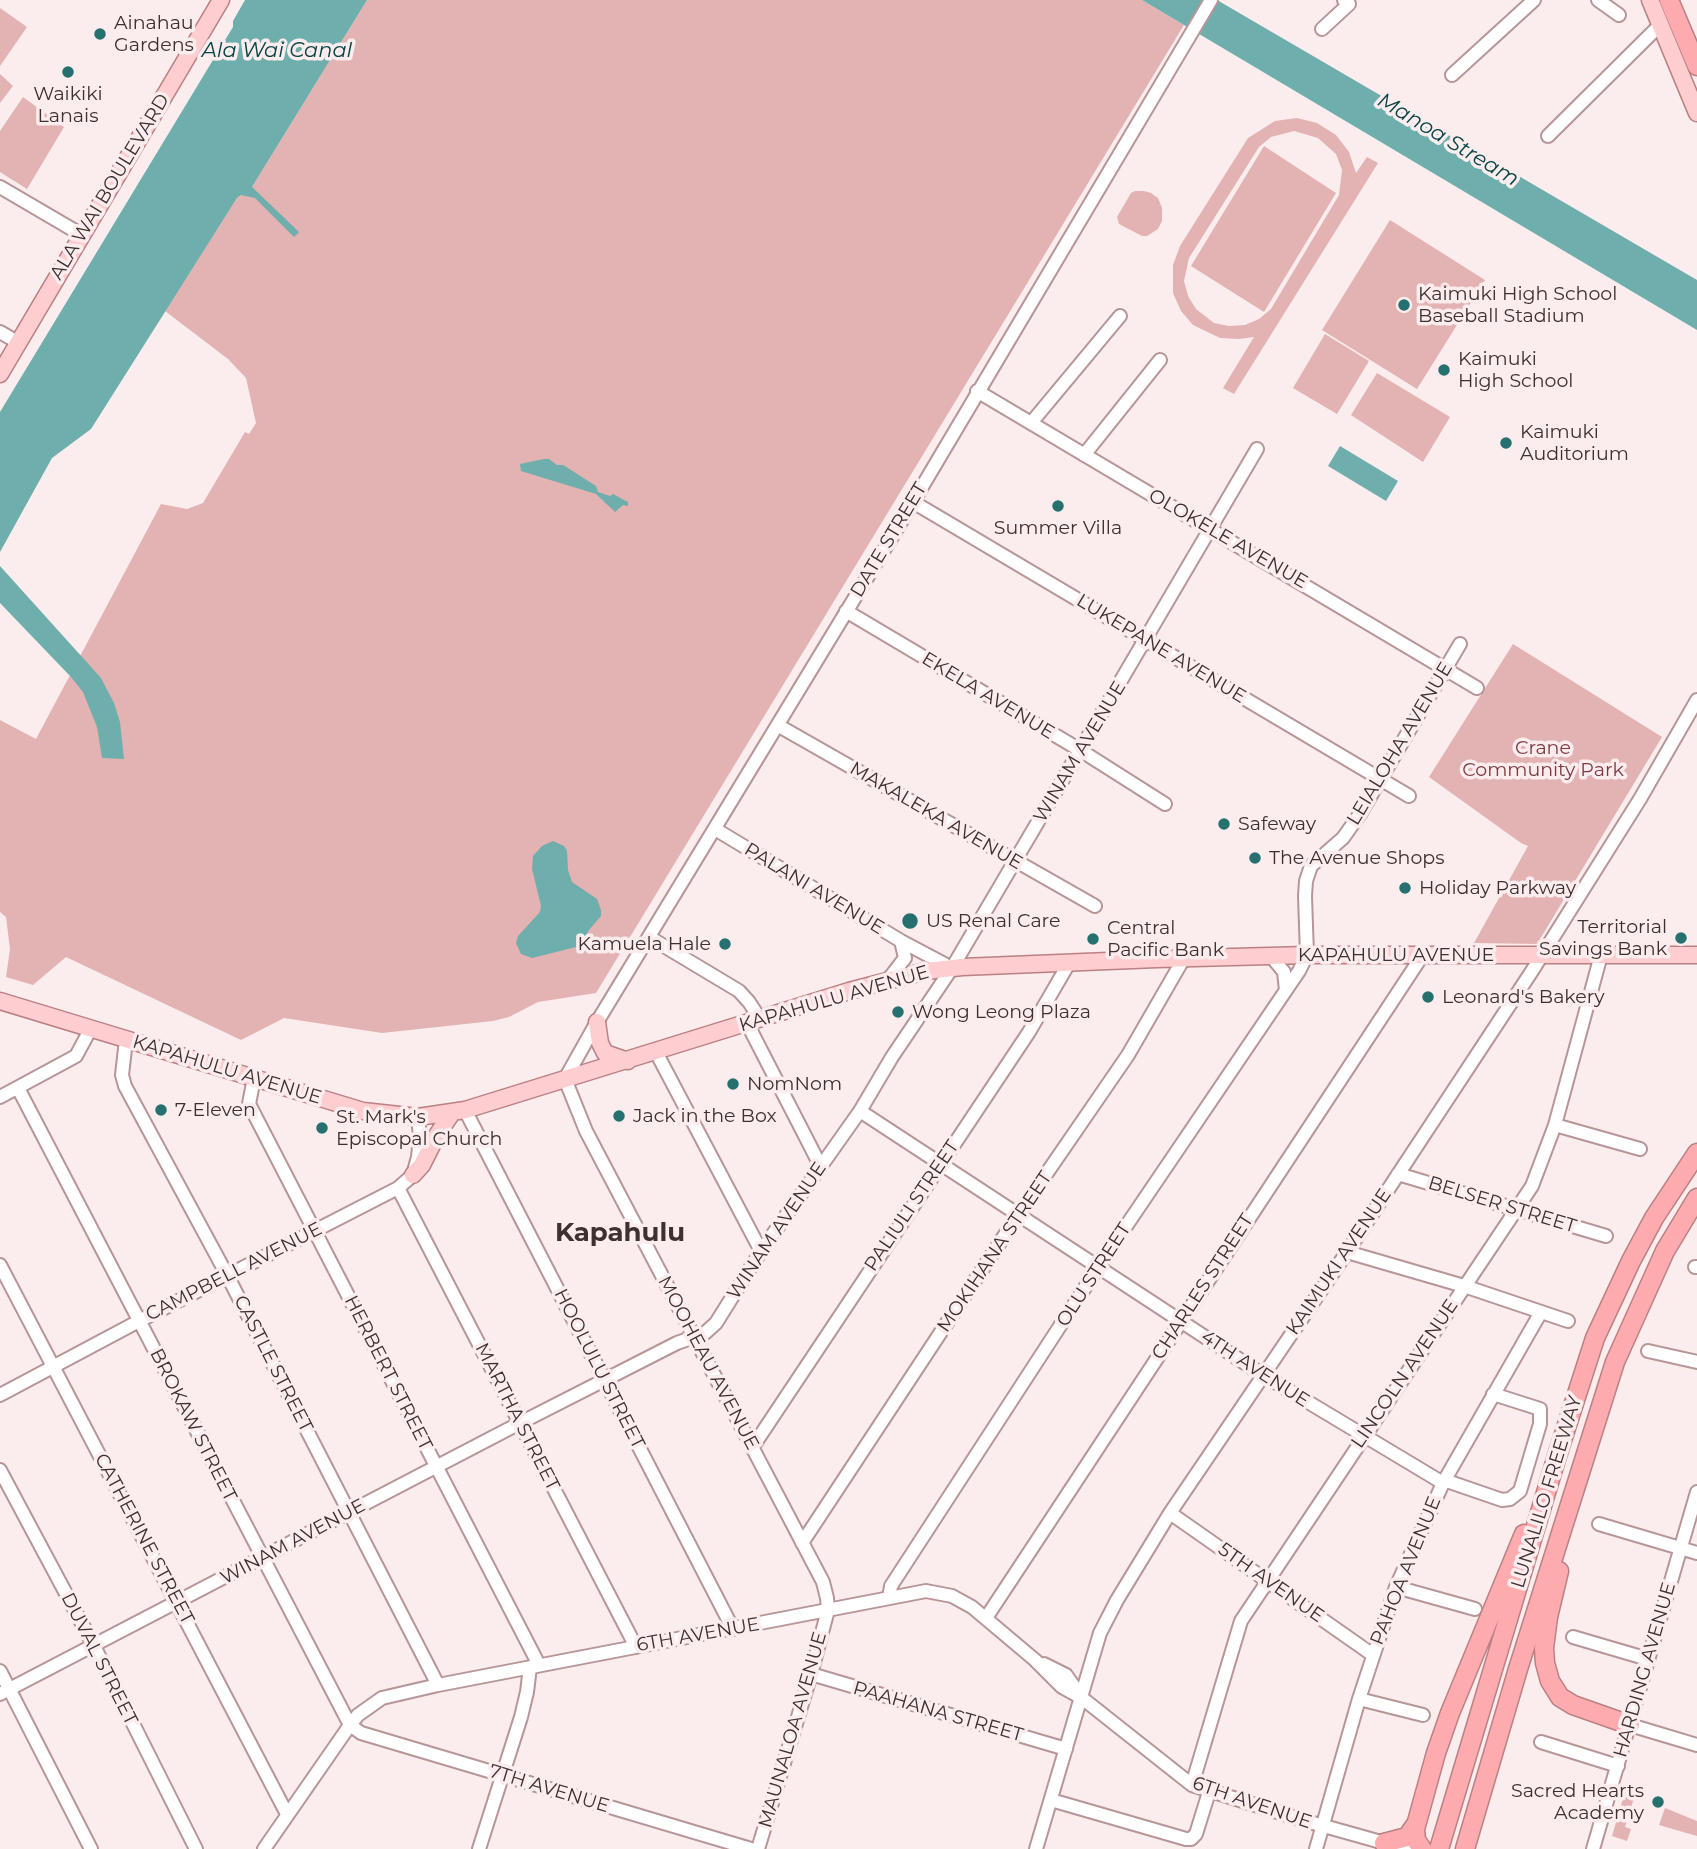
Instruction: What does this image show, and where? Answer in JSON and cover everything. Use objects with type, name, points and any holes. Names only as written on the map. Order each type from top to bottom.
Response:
[{"type":"highway","points":[[1668,0],[1697,66]]},
{"type":"highway","name":"LUNALILO FREEWAY","points":[[1439,1849],[1583,1373],[1611,1302],[1654,1218],[1697,1153]]},
{"type":"highway","name":"LUNALILO FREEWAY","points":[[1465,1849],[1518,1669],[1615,1362],[1665,1251],[1697,1198]]},
{"type":"highway","points":[[1593,1427],[1548,1618],[1545,1663],[1550,1681],[1564,1700],[1588,1712],[1630,1725]]},
{"type":"highway","points":[[1422,1849],[1416,1840],[1416,1824],[1450,1713],[1557,1456]]},
{"type":"highway","points":[[1384,1843],[1407,1836],[1416,1824]]},
{"type":"main road","name":"ALA WAI BOULEVARD","points":[[0,374],[221,0]]},
{"type":"main road","points":[[1650,0],[1697,113]]},
{"type":"main road","name":"KAPAHULU AVENUE","points":[[0,1001],[363,1111],[418,1117],[458,1112],[888,980],[952,968],[1184,958],[1697,955]]},
{"type":"main road","points":[[597,1022],[600,1043],[605,1053],[628,1061]]},
{"type":"main road","points":[[413,1175],[422,1165],[436,1135],[458,1112]]},
{"type":"street","name":"DATE STREET","points":[[565,1079],[597,1022],[779,726],[1211,0]]},
{"type":"street","points":[[1452,75],[1534,0]]},
{"type":"street","points":[[1598,0],[1619,15]]},
{"type":"street","points":[[1322,29],[1346,2]]},
{"type":"street","points":[[1548,136],[1659,26]]},
{"type":"street","points":[[0,187],[82,235]]},
{"type":"street","points":[[1031,423],[1120,316]]},
{"type":"street","points":[[0,332],[19,343]]},
{"type":"street","points":[[1084,455],[1160,360]]},
{"type":"street","name":"OLOKELE AVENUE","points":[[977,391],[1477,688]]},
{"type":"street","name":"WINAM AVENUE","points":[[5,1692],[520,1423],[677,1343],[705,1333],[716,1323],[761,1251],[860,1111],[892,1056],[952,968],[1257,449]]},
{"type":"street","name":"LUKEPANE AVENUE","points":[[913,502],[1409,796]]},
{"type":"street","name":"EKELA AVENUE","points":[[846,611],[1080,750],[1165,804]]},
{"type":"street","name":"LEIALOHA AVENUE","points":[[1307,956],[1305,897],[1311,866],[1343,838],[1360,814],[1460,643]]},
{"type":"street","name":"KAIMUKI AVENUE","points":[[1036,1849],[1100,1633],[1116,1600],[1170,1513],[1347,1252],[1542,955],[1640,799],[1697,699]]},
{"type":"street","name":"MAKALEKA AVENUE","points":[[779,726],[1095,906]]},
{"type":"street","name":"PALANI AVENUE","points":[[715,829],[901,941],[952,968]]},
{"type":"street","points":[[649,937],[739,991],[749,1002],[753,1021],[820,1165]]},
{"type":"street","points":[[888,980],[905,957],[901,941]]},
{"type":"street","points":[[968,941],[972,953],[979,959],[1008,966]]},
{"type":"street","name":"LINCOLN AVENUE","points":[[1192,1785],[1241,1622],[1514,1209],[1532,1186],[1555,1125],[1601,955]]},
{"type":"street","name":"OLU STREET","points":[[890,1598],[891,1586],[1099,1266],[1307,956]]},
{"type":"street","name":"CHARLES STREET","points":[[986,1618],[1422,956]]},
{"type":"street","points":[[1271,957],[1284,972],[1286,990]]},
{"type":"street","name":"MOKIHANA STREET","points":[[802,1543],[1018,1215],[1128,1055],[1184,958]]},
{"type":"street","name":"PALIULI STREET","points":[[752,1448],[1029,1032],[1069,963]]},
{"type":"street","points":[[0,1097],[76,1056],[90,1030]]},
{"type":"street","name":"CASTLE STREET","points":[[126,1040],[122,1075],[125,1086],[227,1275],[438,1685]]},
{"type":"street","points":[[656,1052],[761,1251]]},
{"type":"street","name":"HERBERT STREET","points":[[254,1078],[249,1104],[535,1666]]},
{"type":"street","name":"MOOHEAU AVENUE","points":[[565,1079],[586,1131],[823,1582],[828,1610]]},
{"type":"street","name":"BROKAW STREET","points":[[18,1088],[350,1725]]},
{"type":"street","name":"4TH AVENUE","points":[[860,1111],[1263,1375],[1363,1437],[1444,1482],[1502,1500],[1514,1497],[1522,1487],[1541,1419],[1540,1409],[1493,1394]]},
{"type":"street","name":"HOOLULU STREET","points":[[458,1112],[605,1381],[733,1629]]},
{"type":"street","points":[[413,1175],[419,1147],[418,1117]]},
{"type":"street","points":[[1555,1125],[1640,1149]]},
{"type":"street","name":"BELSER STREET","points":[[1398,1174],[1606,1236]]},
{"type":"street","name":"CAMPBELL AVENUE","points":[[0,1395],[398,1188],[413,1175]]},
{"type":"street","name":"MARTHA STREET","points":[[398,1188],[636,1647]]},
{"type":"street","points":[[1347,1252],[1464,1286],[1568,1321]]},
{"type":"street","name":"CATHERINE STREET","points":[[0,1265],[288,1814]]},
{"type":"street","name":"PAHOA AVENUE","points":[[1316,1849],[1359,1699],[1396,1587],[1444,1482],[1541,1312]]},
{"type":"street","points":[[1648,1351],[1697,1363]]},
{"type":"street","name":"DUVAL STREET","points":[[0,1470],[94,1646],[196,1849]]},
{"type":"street","name":"HARDING AVENUE","points":[[1593,1849],[1697,1492]]},
{"type":"street","name":"5TH AVENUE","points":[[1170,1513],[1373,1655]]},
{"type":"street","points":[[1599,1524],[1697,1553]]},
{"type":"street","points":[[1396,1587],[1475,1609]]},
{"type":"street","name":"6TH AVENUE","points":[[264,1849],[350,1725],[366,1708],[382,1698],[926,1591],[943,1593],[962,1601],[986,1618],[1062,1687],[1082,1698],[1192,1785],[1321,1826],[1406,1849]]},
{"type":"street","name":"MAUNALOA AVENUE","points":[[758,1849],[828,1610]]},
{"type":"street","points":[[1573,1637],[1648,1659]]},
{"type":"street","name":"6TH AVENUE","points":[[1035,1660],[1066,1675],[1082,1698]]},
{"type":"street","points":[[480,1849],[535,1666]]},
{"type":"street","points":[[1066,1675],[1083,1673],[1091,1667]]},
{"type":"street","points":[[0,1671],[5,1692],[90,1849]]},
{"type":"street","name":"PAAHANA STREET","points":[[811,1674],[1066,1749]]},
{"type":"street","points":[[1359,1699],[1423,1715]]},
{"type":"street","name":"7TH AVENUE","points":[[350,1725],[360,1733],[751,1849]]},
{"type":"street","points":[[1630,1725],[1697,1745]]},
{"type":"street","points":[[1541,1742],[1618,1766]]},
{"type":"street","points":[[1051,1800],[1191,1839],[1196,1834],[1209,1792]]},
{"type":"green space","points":[[367,0],[1142,0],[1184,25],[596,993],[538,1002],[509,1017],[493,1021],[382,1033],[284,1018],[241,1040],[66,957],[33,985],[6,977],[10,949],[6,917],[0,912],[0,720],[36,739],[161,504],[187,509],[203,503],[245,432],[249,434],[256,423],[246,378],[228,359],[165,311],[237,198],[252,187]]},
{"type":"green space","points":[[0,8],[27,27],[0,66]]},
{"type":"green space","points":[[0,74],[13,86],[0,103]]},
{"type":"green space","points":[[23,97],[64,127],[27,189],[0,172],[0,131]]},
{"type":"green space","points":[[1297,118],[1317,123],[1336,135],[1349,152],[1356,173],[1367,157],[1378,163],[1234,394],[1223,388],[1254,337],[1220,338],[1193,325],[1181,311],[1173,293],[1173,265],[1180,246],[1248,138],[1275,121]],"holes":[[[1294,131],[1318,138],[1336,154],[1342,170],[1339,195],[1271,309],[1259,319],[1245,325],[1214,323],[1196,309],[1188,296],[1184,281],[1189,258],[1259,147],[1271,137]]]},
{"type":"green space","points":[[1264,146],[1336,193],[1264,312],[1191,266]]},
{"type":"green space","points":[[1131,193],[1151,193],[1158,198],[1162,208],[1162,221],[1158,229],[1147,236],[1119,224],[1117,217]]},
{"type":"green space","name":"Kaimuki High School Baseball Stadium","points":[[1390,220],[1485,280],[1417,389],[1322,330]]},
{"type":"green space","points":[[1325,334],[1369,361],[1337,414],[1293,388]]},
{"type":"green space","points":[[1377,373],[1450,417],[1423,462],[1351,415]]},
{"type":"green space","name":"Crane Community Park","points":[[1513,644],[1662,737],[1537,944],[1474,943],[1528,846],[1429,777]]},
{"type":"green space","points":[[1624,1795],[1634,1798],[1625,1827],[1631,1829],[1627,1841],[1612,1836]]},
{"type":"green space","points":[[1665,1808],[1697,1821],[1697,1836],[1659,1825]]},
{"type":"water","name":"Ala Wai Canal","points":[[245,0],[367,0],[252,187],[299,232],[294,237],[255,198],[241,195],[237,198],[91,429],[52,458],[0,552],[0,412],[233,27],[233,21]]},
{"type":"water","name":"Manoa Stream","points":[[1142,0],[1217,0],[1697,280],[1697,330]]},
{"type":"water","points":[[1340,446],[1398,481],[1386,501],[1328,466]]},
{"type":"water","points":[[544,459],[563,465],[596,486],[598,492],[610,496],[613,494],[628,502],[628,506],[623,505],[615,512],[596,494],[521,471],[520,464]]},
{"type":"water","points":[[0,566],[101,678],[120,722],[124,759],[102,758],[97,727],[83,692],[0,603]]},
{"type":"water","points":[[553,841],[564,846],[572,882],[597,899],[601,916],[580,946],[532,958],[521,954],[516,943],[518,936],[540,912],[532,869],[533,856],[542,846]]},
{"type":"place","name":"Ainahau Gardens","points":[[100,34]]},
{"type":"place","name":"Waikiki Lanais","points":[[68,72]]},
{"type":"place","name":"Kaimuki High School Baseball Stadium","points":[[1404,305]]},
{"type":"place","name":"Kaimuki High School","points":[[1444,370]]},
{"type":"place","name":"Kaimuki Auditorium","points":[[1506,443]]},
{"type":"place","name":"Summer Villa","points":[[1058,506]]},
{"type":"place","name":"Safeway","points":[[1224,824]]},
{"type":"place","name":"The Avenue Shops","points":[[1255,858]]},
{"type":"place","name":"Holiday Parkway","points":[[1405,888]]},
{"type":"place","name":"US Renal Care","points":[[910,921]]},
{"type":"place","name":"Territorial Savings Bank","points":[[1681,938]]},
{"type":"place","name":"Central Pacific Bank","points":[[1093,939]]},
{"type":"place","name":"Kamuela Hale","points":[[725,944]]},
{"type":"place","name":"Leonard's Bakery","points":[[1428,997]]},
{"type":"place","name":"Wong Leong Plaza","points":[[898,1012]]},
{"type":"place","name":"NomNom","points":[[733,1084]]},
{"type":"place","name":"7-Eleven","points":[[161,1110]]},
{"type":"place","name":"Jack in the Box","points":[[619,1116]]},
{"type":"place","name":"St. Mark's Episcopal Church","points":[[322,1128]]},
{"type":"place","name":"Sacred Hearts Academy","points":[[1658,1802]]},
{"type":"district","name":"Kapahulu","points":[[620,1233]]}]
